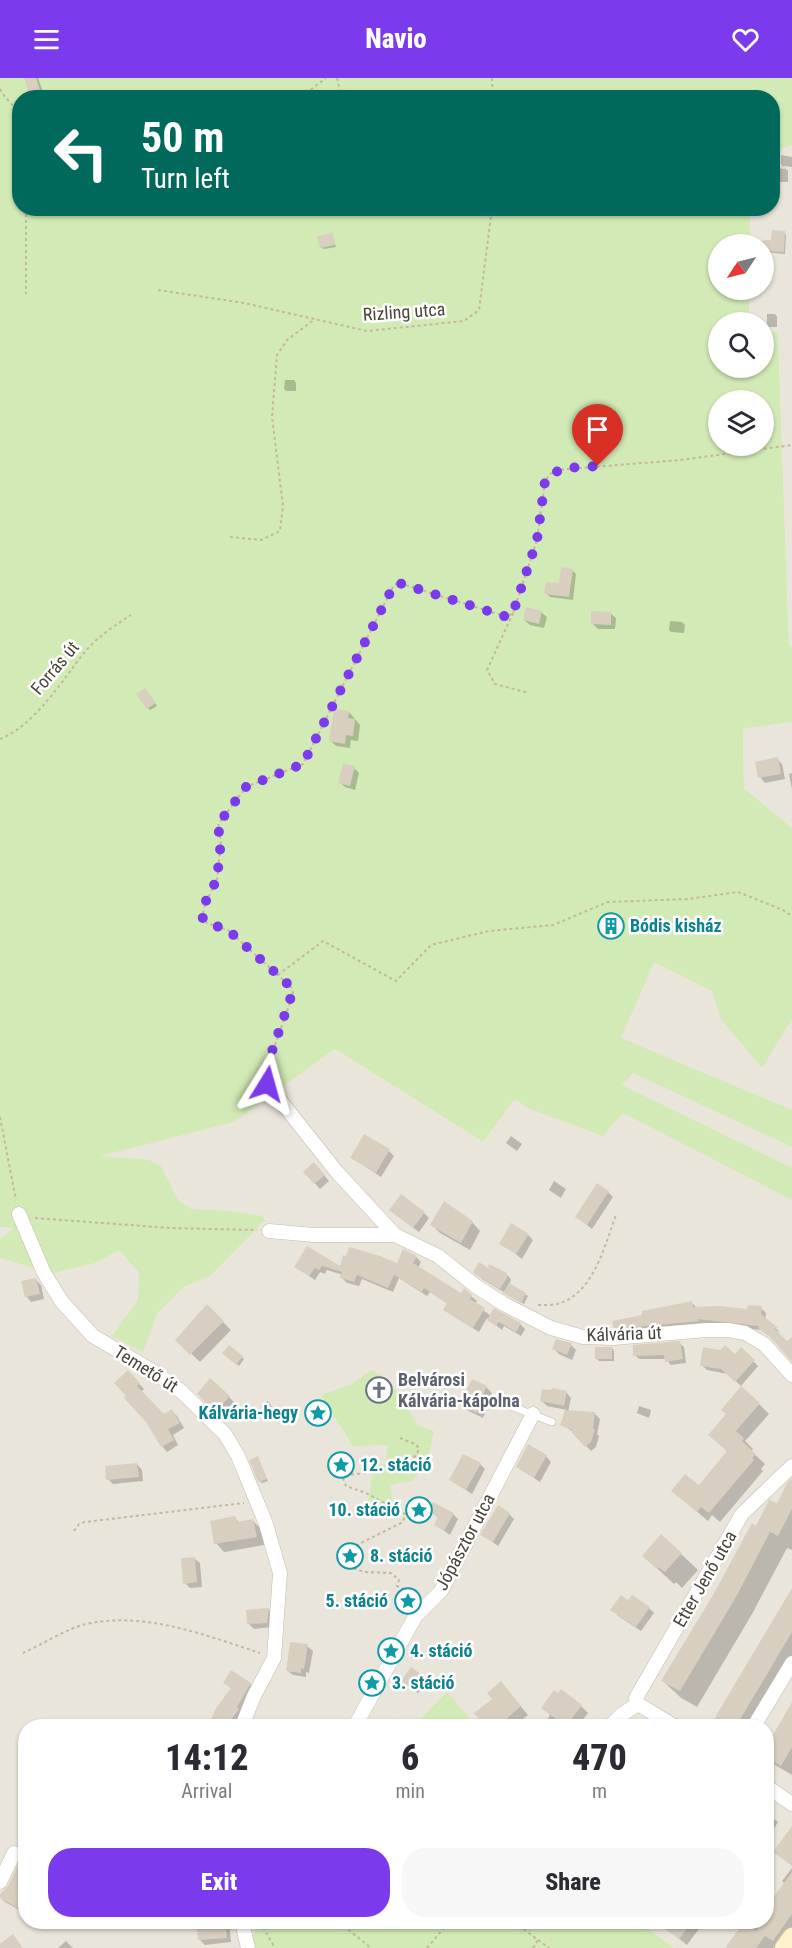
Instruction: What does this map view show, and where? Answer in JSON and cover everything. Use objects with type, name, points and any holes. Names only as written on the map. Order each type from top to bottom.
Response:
[{"type":"street","name":"Kálvária út","points":[[266,1079],[336,1171],[395,1235],[438,1256],[477,1287],[527,1316],[551,1328],[583,1337],[613,1338],[706,1330],[745,1333],[764,1344],[792,1375]]},
{"type":"street","name":"Temető út","points":[[19,1215],[50,1286],[62,1302],[93,1336],[156,1373],[182,1392],[225,1434],[238,1456],[266,1524],[280,1573],[274,1658],[245,1719]]},
{"type":"street","name":"Kálvária út","points":[[269,1231],[314,1235],[395,1235]]},
{"type":"street","name":"Jópásztor utca","points":[[359,1719],[415,1617],[441,1591],[533,1414]]},
{"type":"street","name":"Etter Jenő utca","points":[[638,1704],[636,1698],[742,1514],[792,1466]]},
{"type":"street","points":[[758,1719],[792,1663]]},
{"type":"street","points":[[617,1719],[638,1704],[663,1719]]},
{"type":"street","points":[[774,1792],[792,1804]]},
{"type":"street","points":[[0,1882],[14,1853]]},
{"type":"street","points":[[244,1929],[248,1948]]},
{"type":"street","points":[[784,1948],[792,1937]]},
{"type":"lane","points":[[500,1402],[552,1422]]},
{"type":"path","points":[[310,90],[326,78]]},
{"type":"path","points":[[0,89],[12,105]]},
{"type":"path","points":[[26,216],[26,294]]},
{"type":"path","name":"Rizling utca","points":[[158,290],[244,303],[367,332],[464,321],[479,310],[491,216]]},
{"type":"path","points":[[230,537],[261,540],[280,531],[284,506],[272,417],[277,355],[287,340],[315,319]]},
{"type":"path","points":[[529,693],[495,684],[487,670],[513,613],[537,540],[545,481],[550,474],[557,470],[680,460],[792,446]]},
{"type":"path","points":[[266,1079],[292,994],[291,987],[228,930],[207,923],[202,917],[204,905],[217,879],[221,841],[219,823],[246,787],[303,764],[394,585],[399,583],[507,617],[513,613]]},
{"type":"path","name":"Forrás út","points":[[0,739],[11,735],[27,721],[70,674],[85,652],[106,631],[131,615]]},
{"type":"path","points":[[278,975],[323,941],[396,981],[431,945],[489,931],[553,925],[608,902],[688,899],[738,892],[783,910],[792,916]]},
{"type":"path","points":[[0,1117],[19,1215],[40,1219],[111,1224],[269,1231]]},
{"type":"path","points":[[527,1316],[537,1305],[566,1301],[583,1286],[602,1253],[616,1215]]},
{"type":"path","points":[[400,1438],[419,1448],[418,1453],[402,1468],[347,1475],[344,1478],[346,1486],[366,1493],[405,1514],[403,1522],[343,1552],[342,1564],[364,1572],[391,1573],[399,1580],[397,1586],[430,1601]]},
{"type":"path","points":[[74,1531],[79,1524],[85,1522],[256,1501]]},
{"type":"path","points":[[23,1653],[84,1624],[132,1621],[196,1632],[274,1658]]},
{"type":"path","points":[[264,1929],[275,1948]]},
{"type":"path","points":[[348,1929],[371,1948]]},
{"type":"path","points":[[426,1948],[443,1929]]},
{"type":"path","points":[[523,1929],[549,1948]]},
{"type":"path","points":[[533,1948],[538,1940]]},
{"type":"shaded area","points":[[792,78],[792,647],[789,646],[778,332],[774,331],[774,312],[749,312],[749,300],[774,300],[774,234],[750,234],[750,216],[780,216],[780,90]]},
{"type":"shaded area","points":[[792,722],[792,828],[744,788],[743,729]]},
{"type":"shaded area","points":[[792,878],[792,1948],[0,1948],[0,1181],[233,1122],[335,1049],[483,1142],[632,941]]},
{"type":"green space","points":[[0,78],[792,78],[792,145],[780,149],[780,90],[12,90],[12,216],[750,216],[750,234],[708,234],[708,300],[749,300],[749,312],[708,312],[708,378],[774,378],[774,331],[778,332],[789,646],[792,647],[792,722],[743,729],[744,788],[792,828],[792,1019],[762,1068],[721,1019],[712,991],[654,962],[621,1038],[792,1110],[792,1147],[633,1073],[622,1085],[792,1168],[792,1200],[623,1113],[603,1136],[528,1108],[515,1099],[483,1142],[335,1049],[234,1122],[100,1156],[149,1160],[161,1166],[178,1200],[191,1209],[263,1216],[265,1220],[210,1276],[183,1287],[157,1314],[143,1352],[112,1336],[138,1300],[139,1272],[119,1250],[95,1263],[52,1273],[0,1258],[0,1239],[14,1228],[0,1227]]},
{"type":"green space","points":[[371,1370],[393,1387],[418,1426],[434,1431],[427,1462],[412,1481],[390,1485],[393,1502],[383,1514],[368,1501],[374,1466],[385,1464],[388,1445],[353,1446],[321,1395],[352,1384]]},
{"type":"green space","points":[[447,1692],[470,1719],[421,1719]]},
{"type":"green space","points":[[256,1929],[648,1929],[674,1948],[254,1948],[254,1934]]},
{"type":"building","points":[[24,78],[36,78],[40,90],[28,90]]},
{"type":"building","points":[[772,230],[785,231],[784,252],[774,252],[774,234],[772,234]]},
{"type":"building","points":[[333,233],[335,245],[320,248],[317,236]]},
{"type":"building","points":[[561,567],[573,569],[569,597],[544,594],[546,582],[559,583]]},
{"type":"building","points":[[526,607],[542,611],[539,624],[523,620]]},
{"type":"building","points":[[591,611],[611,612],[611,625],[591,624]]},
{"type":"building","points":[[145,688],[156,703],[147,709],[136,694]]},
{"type":"building","points":[[334,709],[349,711],[348,718],[355,719],[353,736],[346,735],[345,744],[329,741]]},
{"type":"building","points":[[778,757],[781,774],[758,778],[755,762]]},
{"type":"building","points":[[343,764],[355,766],[350,786],[338,783]]},
{"type":"building","points":[[364,1134],[390,1149],[376,1173],[350,1158]]},
{"type":"building","points":[[314,1162],[325,1175],[314,1184],[303,1172]]},
{"type":"building","points":[[597,1183],[609,1191],[587,1225],[575,1217]]},
{"type":"building","points":[[401,1194],[425,1212],[413,1228],[389,1210]]},
{"type":"building","points":[[444,1201],[473,1221],[461,1243],[430,1225]]},
{"type":"building","points":[[511,1223],[529,1234],[516,1254],[499,1244]]},
{"type":"building","points":[[307,1246],[340,1266],[343,1255],[346,1256],[349,1247],[397,1263],[403,1249],[417,1256],[413,1263],[461,1293],[464,1288],[472,1295],[470,1299],[485,1308],[473,1328],[443,1310],[447,1303],[424,1288],[422,1292],[394,1275],[388,1288],[357,1275],[354,1282],[340,1278],[342,1272],[322,1266],[319,1270],[315,1268],[309,1276],[294,1267]]},
{"type":"building","points":[[479,1262],[488,1268],[489,1264],[507,1273],[507,1278],[500,1289],[473,1272]]},
{"type":"building","points":[[36,1278],[40,1294],[25,1297],[21,1281]]},
{"type":"building","points":[[509,1283],[526,1293],[521,1303],[503,1293]]},
{"type":"building","points":[[692,1301],[693,1307],[720,1306],[747,1309],[748,1305],[762,1306],[761,1314],[778,1328],[774,1328],[787,1341],[792,1337],[792,1362],[771,1338],[758,1328],[759,1326],[697,1319],[700,1321],[614,1329],[612,1321],[642,1315],[642,1311]]},
{"type":"building","points":[[207,1304],[224,1321],[190,1355],[175,1340]]},
{"type":"building","points":[[494,1308],[521,1323],[516,1332],[499,1322],[496,1326],[487,1320]]},
{"type":"building","points":[[556,1339],[572,1343],[567,1355],[552,1349]]},
{"type":"building","points":[[680,1341],[683,1359],[665,1362],[664,1355],[633,1356],[633,1345]]},
{"type":"building","points":[[229,1345],[243,1356],[236,1365],[222,1353]]},
{"type":"building","points":[[725,1345],[735,1354],[741,1347],[755,1360],[735,1382],[721,1369],[700,1366],[703,1347],[720,1350]]},
{"type":"building","points":[[595,1347],[612,1347],[612,1359],[595,1359]]},
{"type":"building","points":[[128,1370],[140,1383],[137,1386],[164,1414],[172,1409],[180,1423],[168,1429],[174,1440],[161,1447],[146,1422],[114,1383]]},
{"type":"building","points":[[210,1378],[230,1396],[215,1412],[197,1394]]},
{"type":"building","points":[[472,1379],[487,1386],[483,1394],[486,1396],[477,1413],[459,1405]]},
{"type":"building","points":[[741,1386],[760,1403],[736,1431],[744,1438],[742,1441],[756,1454],[752,1458],[754,1460],[709,1513],[701,1507],[697,1512],[671,1491],[685,1474],[699,1485],[727,1451],[708,1435],[726,1414],[721,1410]]},
{"type":"building","points":[[552,1388],[567,1391],[564,1406],[540,1401],[542,1389],[551,1390]]},
{"type":"building","points":[[565,1410],[595,1412],[593,1429],[595,1429],[591,1442],[585,1447],[572,1433],[572,1430],[560,1425]]},
{"type":"building","points":[[528,1444],[547,1455],[534,1478],[516,1467]]},
{"type":"building","points":[[463,1454],[481,1463],[466,1490],[449,1480]]},
{"type":"building","points":[[258,1456],[267,1479],[258,1482],[249,1460]]},
{"type":"building","points":[[137,1463],[139,1477],[106,1480],[105,1466]]},
{"type":"building","points":[[792,1478],[792,1509],[778,1536],[770,1532],[736,1597],[680,1691],[661,1681],[713,1595],[752,1523],[756,1526],[769,1500],[777,1503]]},
{"type":"building","points":[[433,1502],[454,1513],[444,1531],[434,1525],[438,1516],[428,1511]]},
{"type":"building","points":[[498,1505],[510,1513],[493,1542],[480,1535]]},
{"type":"building","points":[[235,1516],[238,1522],[253,1519],[257,1537],[214,1544],[210,1521]]},
{"type":"building","points":[[661,1534],[682,1553],[665,1572],[658,1567],[657,1569],[642,1556]]},
{"type":"building","points":[[195,1557],[197,1582],[183,1584],[181,1558]]},
{"type":"building","points":[[792,1588],[792,1632],[757,1691],[740,1719],[714,1719]]},
{"type":"building","points":[[621,1595],[628,1600],[632,1595],[650,1607],[636,1627],[610,1610]]},
{"type":"building","points":[[269,1608],[267,1623],[247,1624],[246,1610]]},
{"type":"building","points":[[290,1642],[308,1644],[304,1669],[301,1668],[301,1673],[286,1671]]},
{"type":"building","points":[[411,1667],[422,1675],[413,1689],[401,1681]]},
{"type":"building","points":[[231,1670],[251,1683],[237,1707],[239,1709],[231,1719],[211,1719],[216,1708],[231,1688],[223,1683]]},
{"type":"building","points":[[501,1681],[521,1706],[506,1719],[479,1719],[474,1713],[492,1699],[487,1693]]},
{"type":"building","points":[[561,1689],[582,1705],[571,1719],[556,1719],[541,1708],[554,1690],[558,1693]]},
{"type":"building","points":[[792,1702],[792,1747],[781,1766],[774,1762],[774,1733]]},
{"type":"building","points":[[792,1826],[792,1866],[774,1851]]},
{"type":"building","points":[[18,1865],[18,1908],[0,1898],[0,1894],[8,1886]]},
{"type":"building","points":[[792,1872],[792,1914],[773,1941],[765,1936],[756,1948],[725,1948],[739,1929],[756,1931],[757,1929],[774,1929],[774,1896]]},
{"type":"building","points":[[197,1929],[226,1929],[227,1938],[198,1940]]},
{"type":"building","points":[[665,1929],[687,1929],[679,1939]]},
{"type":"building","points":[[13,1934],[23,1948],[0,1948],[0,1944]]},
{"type":"place","name":"Bódis kisház","points":[[611,926]]},
{"type":"place","name":"Belvárosi Kálvária-kápolna","points":[[379,1390]]},
{"type":"place","name":"Kálvária-hegy","points":[[318,1413]]},
{"type":"place","name":"12. stáció","points":[[341,1465]]},
{"type":"place","name":"10. stáció","points":[[419,1510]]},
{"type":"place","name":"8. stáció","points":[[350,1556]]},
{"type":"place","name":"5. stáció","points":[[408,1601]]},
{"type":"place","name":"4. stáció","points":[[391,1651]]},
{"type":"place","name":"3. stáció","points":[[372,1683]]},
{"type":"route","points":[[267,1084],[264,1074],[292,994],[291,987],[228,930],[207,923],[202,917],[204,905],[217,879],[221,841],[219,823],[246,787],[303,764],[394,585],[399,583],[507,617],[513,613],[537,540],[545,481],[557,470],[598,466]]}]
